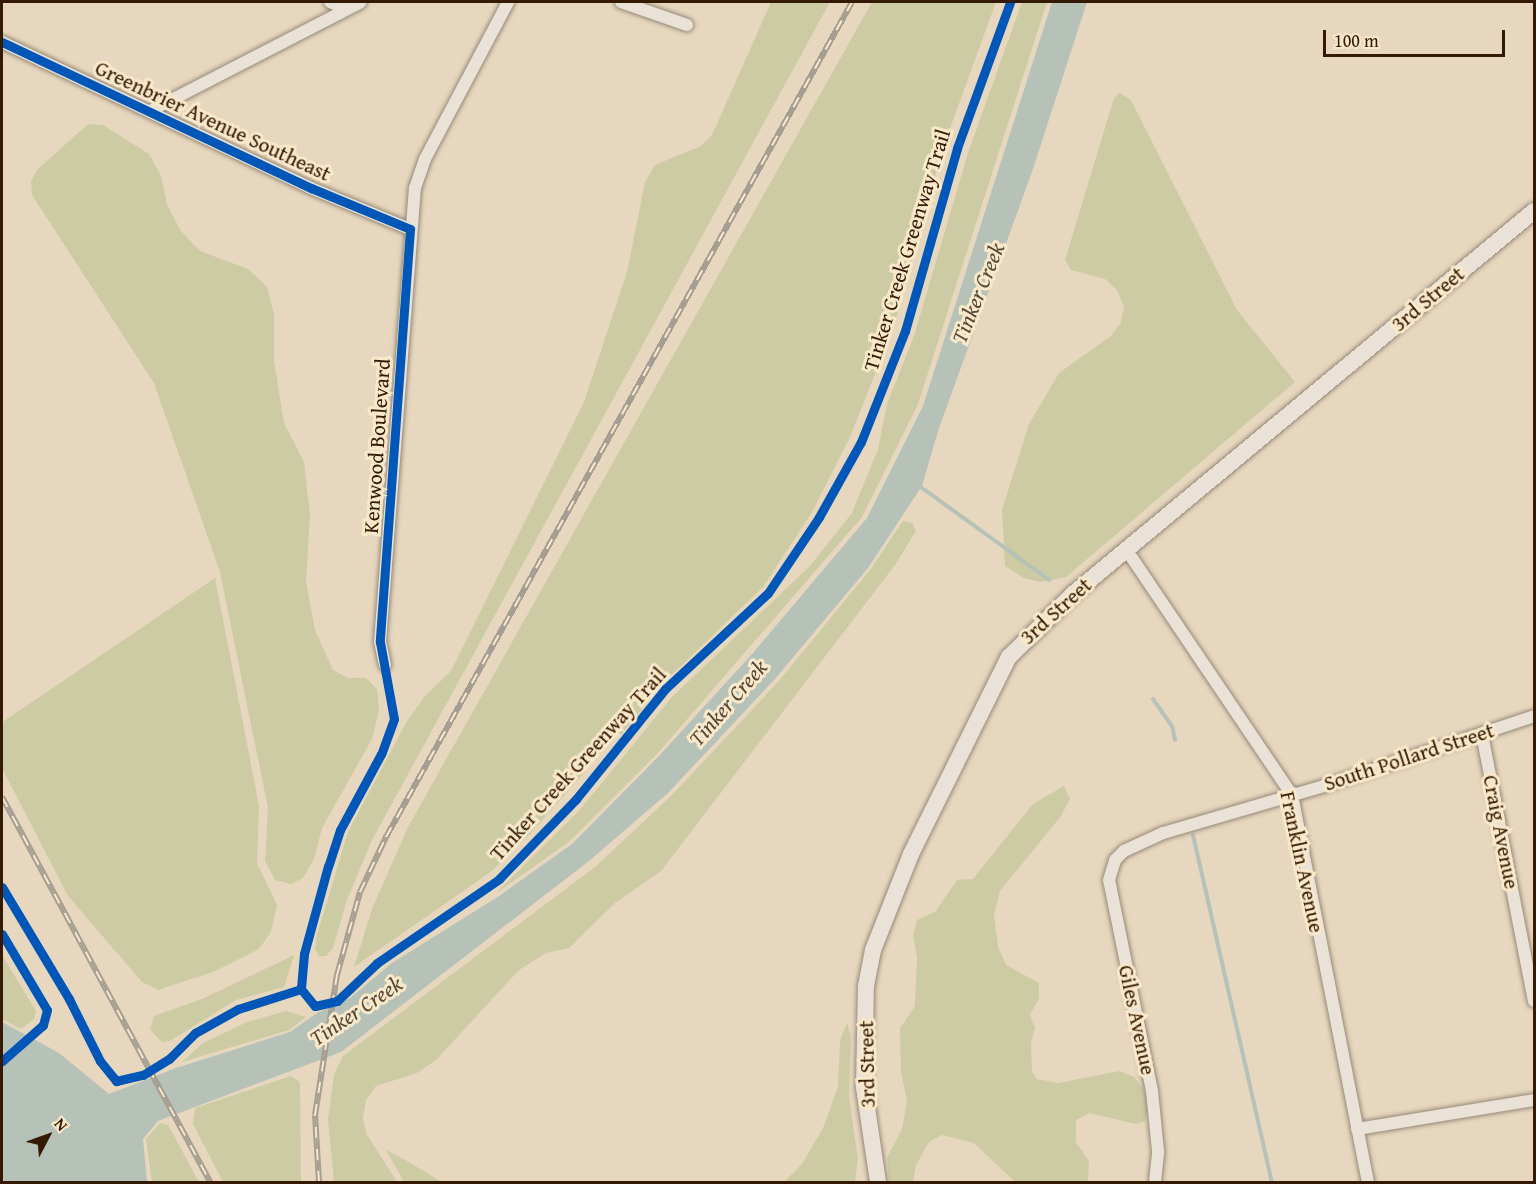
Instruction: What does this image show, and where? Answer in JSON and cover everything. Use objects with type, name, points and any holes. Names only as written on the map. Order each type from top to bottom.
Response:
[{"type":"street","points":[[330,2],[346,9]]},
{"type":"street","points":[[150,111],[361,2]]},
{"type":"street","name":"Kenwood Boulevard","points":[[385,665],[380,642],[410,229],[415,188],[425,159],[508,2]]},
{"type":"street","points":[[621,2],[687,25]]},
{"type":"street","name":"Greenbrier Avenue Southeast","points":[[2,42],[374,216],[410,229]]},
{"type":"street","name":"3rd Street","points":[[878,1182],[864,1087],[868,970],[883,924],[911,854],[1009,657],[1040,622],[1534,211]]},
{"type":"street","name":"Franklin Avenue","points":[[1126,549],[1292,795],[1368,1182]]},
{"type":"street","name":"South Pollard Street","points":[[1115,860],[1163,833],[1292,795],[1534,716]]},
{"type":"street","name":"Craig Avenue","points":[[1482,734],[1534,1001]]},
{"type":"street","name":"Giles Avenue","points":[[1115,860],[1109,880],[1152,1091],[1158,1151],[1155,1182]]},
{"type":"street","points":[[1357,1129],[1534,1100]]},
{"type":"shaded area","points":[[771,2],[830,2],[371,842],[347,900],[333,948],[326,956],[319,956],[315,949],[317,935],[348,832],[406,723],[425,696],[451,671],[584,402],[627,272],[645,182],[655,165],[701,146],[712,135]]},
{"type":"shaded area","points":[[872,2],[996,2],[944,145],[893,329],[850,437],[812,512],[763,587],[662,684],[620,736],[610,728],[578,766],[585,772],[529,835],[492,871],[354,967],[372,909],[408,827]]},
{"type":"shaded area","points":[[1022,2],[1047,2],[918,404],[862,517],[658,753],[569,842],[495,894],[579,811],[672,697],[810,566],[852,513],[878,449],[887,404],[914,336],[968,153]]},
{"type":"shaded area","points":[[1120,93],[1131,100],[1237,310],[1295,382],[1066,577],[1040,582],[1024,578],[1005,566],[1002,510],[1029,424],[1059,373],[1111,336],[1121,322],[1124,306],[1117,290],[1105,279],[1071,270],[1065,260],[1114,98]]},
{"type":"shaded area","points":[[88,124],[103,125],[149,154],[161,176],[167,205],[181,231],[200,251],[248,269],[267,287],[274,314],[274,361],[284,423],[304,462],[310,515],[306,582],[315,630],[333,670],[348,678],[366,678],[377,689],[379,711],[372,739],[322,828],[314,859],[303,878],[291,884],[275,880],[265,861],[268,808],[220,572],[154,383],[32,195],[31,182],[37,170]]},
{"type":"shaded area","points":[[903,521],[912,523],[916,531],[895,565],[661,871],[615,903],[569,948],[546,953],[519,970],[436,1060],[417,1073],[376,1086],[366,1100],[363,1118],[366,1133],[397,1182],[334,1182],[328,1119],[334,1074],[343,1056],[595,867],[672,795],[778,682],[870,570]]},
{"type":"shaded area","points":[[215,578],[259,806],[257,863],[277,905],[271,932],[259,949],[213,972],[158,990],[142,982],[68,896],[2,768],[2,733],[4,721]]},
{"type":"shaded area","points":[[1064,786],[1070,799],[1061,816],[1000,891],[994,915],[998,947],[1006,965],[1039,983],[1039,998],[1030,1015],[1035,1028],[1031,1042],[1032,1072],[1037,1079],[1058,1083],[1120,1071],[1134,1077],[1144,1090],[1148,1109],[1145,1121],[1136,1124],[1089,1113],[1076,1120],[1076,1142],[1089,1161],[1088,1182],[1015,1182],[974,1143],[942,1135],[929,1142],[916,1165],[913,1182],[889,1182],[887,1158],[902,1129],[907,1101],[901,1072],[900,1028],[915,1006],[917,957],[913,936],[917,920],[935,912],[957,880],[973,879],[1033,804]]},
{"type":"shaded area","points":[[2,955],[36,1011],[34,1019],[21,1029],[2,1019]]},
{"type":"shaded area","points":[[294,955],[284,987],[236,1000],[170,1041],[162,1042],[150,1030],[154,1016],[202,999]]},
{"type":"shaded area","points":[[286,1011],[306,1017],[289,1030],[182,1062],[203,1043],[247,1022]]},
{"type":"shaded area","points":[[847,1023],[851,1036],[849,1097],[858,1158],[855,1182],[784,1182],[802,1164],[823,1128],[838,1087],[840,1040]]},
{"type":"shaded area","points":[[291,1076],[300,1082],[301,1182],[223,1182],[193,1124],[195,1108]]},
{"type":"shaded area","points":[[160,1123],[168,1125],[199,1182],[152,1182],[146,1139]]},
{"type":"shaded area","points":[[386,1150],[402,1158],[442,1182],[404,1182]]},
{"type":"water","name":"Tinker Creek","points":[[1052,2],[1087,2],[1032,172],[939,428],[922,486],[868,568],[775,679],[668,793],[589,861],[341,1052],[158,1121],[143,1139],[147,1182],[5,1182],[2,1177],[2,1022],[59,1053],[109,1094],[176,1068],[290,1032],[317,1013],[350,998],[392,963],[499,896],[572,844],[659,756],[753,653],[867,518],[923,406]]},
{"type":"waterway","points":[[918,485],[1049,580]]},
{"type":"waterway","points":[[1153,699],[1172,726],[1175,740]]},
{"type":"waterway","points":[[1193,835],[1272,1182]]},
{"type":"railway","points":[[319,1182],[315,1115],[337,975],[360,892],[386,837],[852,2]]},
{"type":"railway","points":[[2,797],[210,1182]]},
{"type":"cycle path","name":"Tinker Creek Greenway Trail","points":[[2,887],[69,999],[100,1061],[116,1081],[143,1075],[169,1059],[195,1033],[238,1009],[301,989],[315,1006],[337,1001],[377,963],[499,879],[576,799],[665,689],[768,593],[819,517],[861,442],[905,331],[957,148],[1010,2]]},
{"type":"cycle path","points":[[2,42],[311,188],[410,229],[380,642],[394,719],[381,754],[340,830],[304,954],[301,989]]},
{"type":"cycle path","points":[[2,934],[47,1010],[43,1025],[2,1061]]}]
